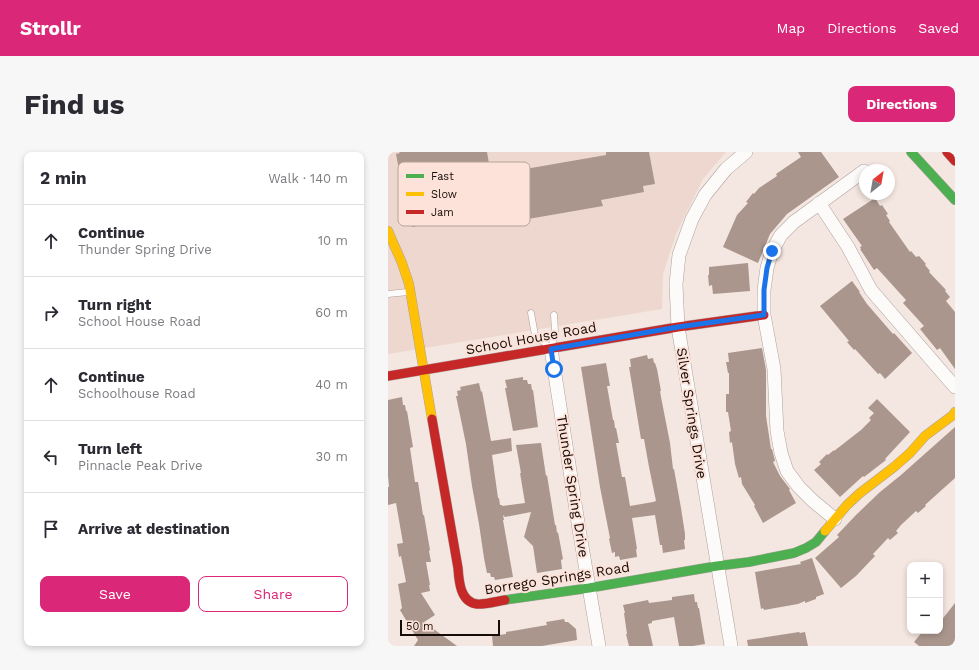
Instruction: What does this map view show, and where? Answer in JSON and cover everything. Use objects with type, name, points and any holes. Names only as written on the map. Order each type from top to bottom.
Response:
[{"type":"street","name":"Silver Springs Drive","points":[[731,646],[678,327],[676,284],[679,255],[692,219],[705,195],[726,169],[746,152]]},
{"type":"street","points":[[911,152],[955,200]]},
{"type":"street","points":[[947,152],[955,160]]},
{"type":"street","points":[[835,519],[799,487],[787,470],[781,453],[777,431],[774,369],[764,315],[764,290],[767,268],[772,251],[781,235],[794,222],[859,175]]},
{"type":"street","points":[[819,204],[848,247],[871,290],[955,387]]},
{"type":"street","name":"Borrego Springs Road","points":[[388,231],[402,263],[409,284],[458,568],[459,585],[464,597],[476,604],[589,588],[717,566],[743,563],[794,553],[816,542],[847,505],[894,467],[910,453],[925,436],[955,412]]},
{"type":"street","name":"School House Road","points":[[388,376],[678,327],[764,315]]},
{"type":"street","name":"Thunder Spring Drive","points":[[551,349],[599,646]]},
{"type":"lane","points":[[388,294],[410,292]]},
{"type":"lane","points":[[531,313],[535,335],[551,349],[555,331],[554,315]]},
{"type":"shaded area","points":[[388,152],[726,152],[703,179],[676,234],[663,274],[662,309],[388,354]]},
{"type":"building","points":[[399,152],[487,152],[489,162],[398,162],[398,165],[396,154],[400,153]]},
{"type":"building","points":[[606,152],[649,152],[655,184],[643,186],[644,192],[601,200],[603,206],[530,219],[530,168],[606,155]]},
{"type":"building","points":[[798,152],[821,152],[839,177],[787,214],[770,234],[758,263],[723,247],[737,215],[748,203],[746,202],[753,193],[754,194],[759,188],[777,176],[776,174],[801,157]]},
{"type":"building","points":[[872,200],[876,200],[888,214],[886,215],[890,221],[889,222],[910,252],[911,251],[916,257],[919,256],[926,264],[925,265],[930,271],[929,272],[946,290],[945,291],[950,297],[946,301],[955,312],[955,369],[940,348],[937,350],[920,329],[924,326],[903,303],[906,300],[877,268],[874,270],[860,249],[862,246],[843,219]]},
{"type":"building","points":[[748,263],[750,291],[713,294],[712,285],[709,286],[709,267]]},
{"type":"building","points":[[852,281],[867,304],[912,353],[885,379],[880,373],[878,374],[855,349],[854,350],[847,342],[849,341],[820,306]]},
{"type":"building","points":[[762,348],[766,370],[766,416],[771,449],[775,461],[773,462],[780,476],[790,489],[789,490],[796,503],[763,523],[754,506],[755,505],[742,484],[741,477],[739,478],[735,464],[732,442],[730,443],[729,432],[731,431],[728,412],[726,412],[726,394],[729,394],[729,373],[726,362],[729,362],[728,353]]},
{"type":"building","points":[[647,355],[648,359],[653,358],[657,369],[673,469],[681,508],[685,534],[685,549],[663,553],[662,545],[660,545],[655,515],[632,518],[637,557],[620,560],[619,556],[615,557],[615,552],[612,553],[609,539],[581,367],[606,363],[610,386],[607,386],[619,443],[616,443],[622,477],[625,477],[630,506],[653,502],[656,501],[644,439],[641,439],[629,367],[631,367],[630,359]]},
{"type":"building","points":[[523,377],[523,380],[527,380],[528,384],[531,384],[533,390],[538,427],[513,431],[505,388],[507,388],[505,380]]},
{"type":"building","points":[[479,383],[481,392],[482,391],[491,441],[511,438],[512,451],[492,455],[500,505],[525,503],[516,445],[541,443],[555,525],[557,533],[558,532],[563,559],[561,560],[562,569],[537,573],[533,546],[524,537],[531,512],[505,517],[503,515],[513,577],[495,580],[494,577],[491,577],[490,573],[487,573],[466,444],[456,396],[458,396],[457,391],[461,390],[460,387]]},
{"type":"building","points":[[402,397],[403,405],[405,405],[407,411],[413,447],[410,448],[415,482],[418,482],[430,550],[431,562],[426,562],[430,591],[421,593],[435,615],[424,622],[457,646],[414,646],[418,640],[400,610],[402,608],[398,584],[406,582],[397,544],[403,543],[396,503],[388,505],[388,400]]},
{"type":"building","points":[[877,399],[910,432],[885,459],[886,460],[864,477],[863,476],[840,497],[814,470],[821,464],[819,462],[827,454],[828,455],[834,451],[861,430],[871,420],[869,418],[874,413],[868,408]]},
{"type":"building","points":[[955,427],[955,478],[918,513],[916,511],[901,525],[896,531],[898,533],[890,540],[888,538],[873,554],[875,556],[856,576],[841,588],[815,558],[839,537],[837,535],[880,492]]},
{"type":"building","points":[[812,558],[824,594],[805,603],[805,601],[798,604],[764,610],[763,608],[761,609],[755,572],[801,564],[800,562]]},
{"type":"building","points":[[694,594],[695,602],[697,602],[699,608],[705,644],[679,646],[674,617],[652,621],[652,623],[648,624],[653,646],[629,646],[626,634],[623,605],[648,600],[649,603],[672,600],[672,597]]},
{"type":"building","points":[[955,603],[955,646],[919,646],[914,642],[921,634],[943,634],[943,618]]},
{"type":"building","points":[[564,619],[565,622],[568,622],[576,629],[577,640],[542,646],[493,646],[492,636],[547,625],[546,622]]},
{"type":"building","points":[[805,632],[808,646],[748,646],[747,640]]},
{"type":"traffic: fast","points":[[911,152],[955,200]]},
{"type":"traffic: fast","points":[[505,600],[749,562],[794,553],[816,542],[825,531]]},
{"type":"traffic: slow","points":[[388,231],[402,263],[409,284],[432,419]]},
{"type":"traffic: slow","points":[[825,531],[847,505],[860,493],[894,467],[910,453],[925,436],[955,412]]},
{"type":"traffic: jam","points":[[947,152],[955,161]]},
{"type":"traffic: jam","points":[[388,376],[678,327],[764,315]]},
{"type":"traffic: jam","points":[[432,419],[460,585],[464,595],[471,602],[477,604],[505,600]]},
{"type":"route","points":[[554,369],[551,349],[678,327],[764,315],[764,290],[767,268],[772,251]]}]
